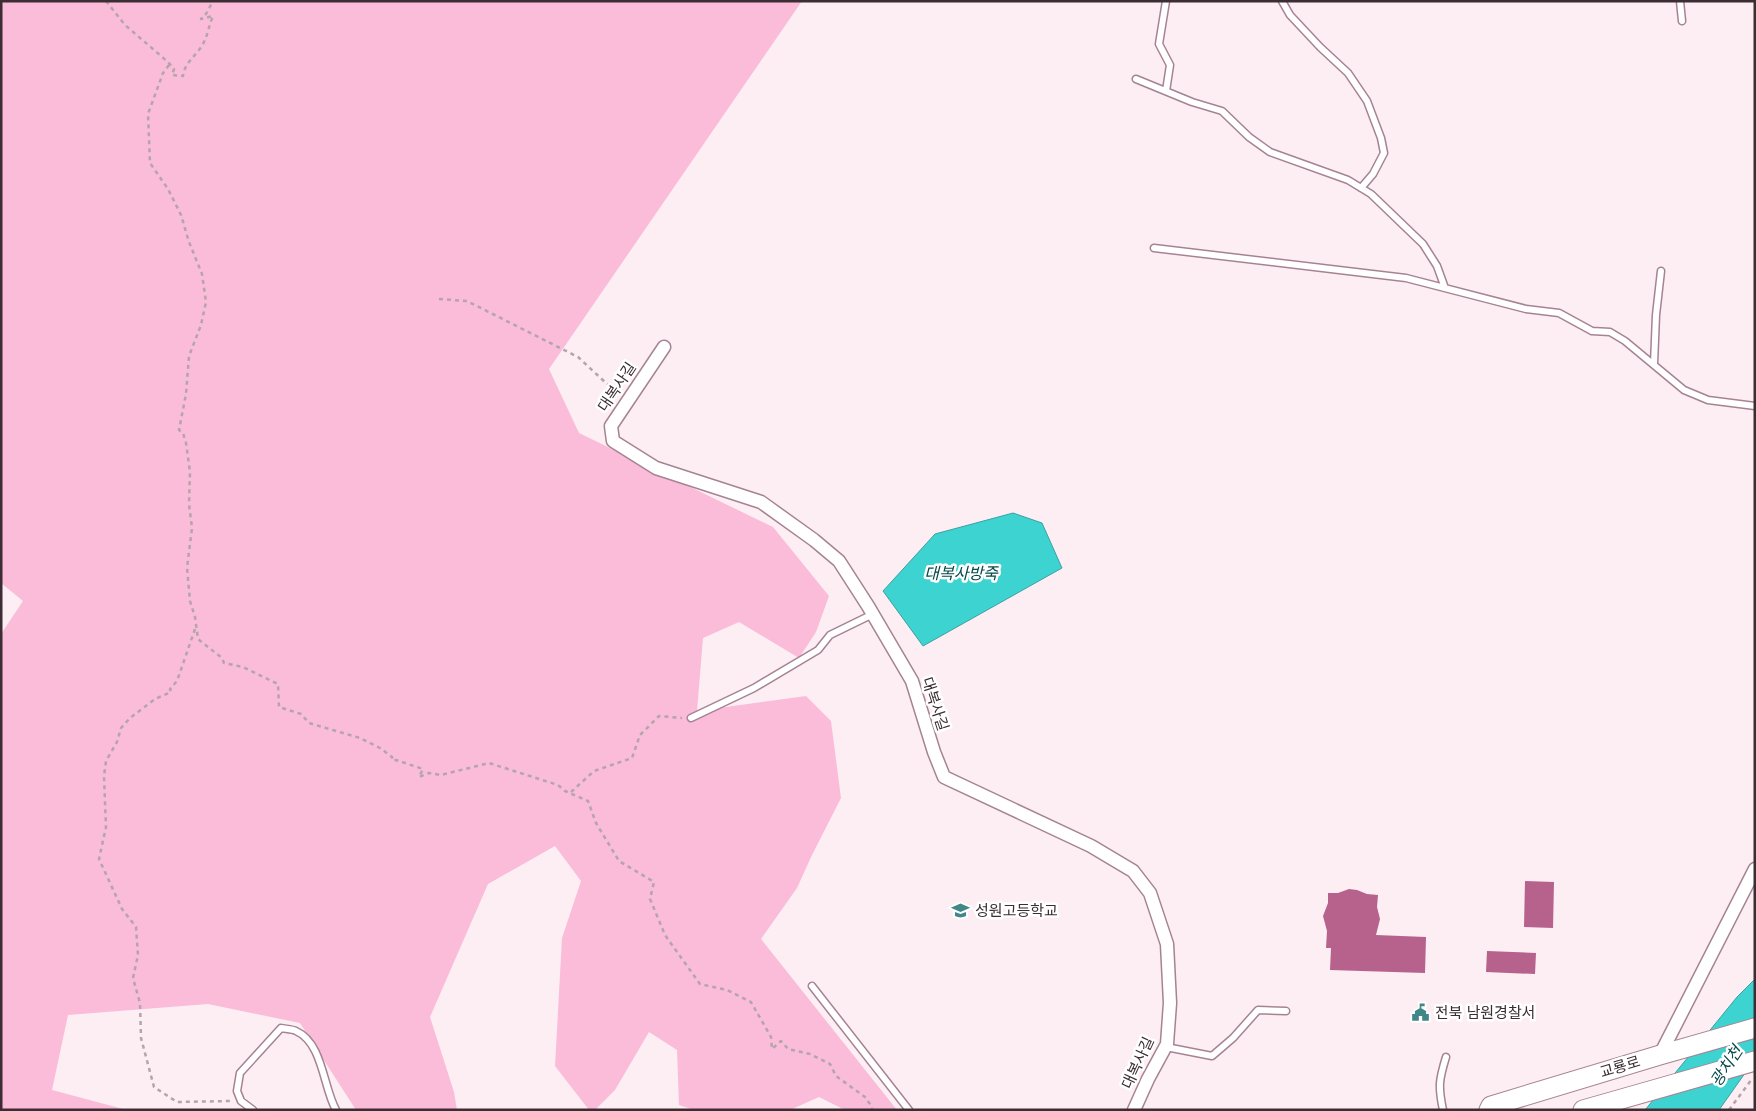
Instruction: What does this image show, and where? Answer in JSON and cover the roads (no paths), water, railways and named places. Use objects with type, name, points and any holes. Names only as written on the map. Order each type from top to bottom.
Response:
[{"type":"street","name":"대복사길","points":[[664,347],[611,426],[613,441],[656,468],[761,502],[814,540],[839,561],[873,614],[912,681],[934,752],[944,777],[1091,846],[1133,870],[1150,893],[1168,944],[1170,1003],[1168,1044],[1148,1079],[1134,1110]]},
{"type":"street","points":[[1660,1055],[1755,869]]},
{"type":"street","name":"교룡로","points":[[1489,1110],[1491,1106],[1755,1028]]},
{"type":"street","name":"교룡로","points":[[1583,1110],[1610,1106],[1653,1089],[1755,1061]]},
{"type":"lane","points":[[1166,1],[1159,44],[1170,65],[1166,91]]},
{"type":"lane","points":[[1282,1],[1290,15],[1348,73],[1367,102],[1381,138],[1384,152],[1373,174],[1361,188]]},
{"type":"lane","points":[[1680,1],[1682,20]]},
{"type":"lane","points":[[1136,79],[1192,102],[1222,111],[1249,137],[1270,152],[1322,169],[1348,180],[1371,194],[1423,244],[1437,266],[1445,288]]},
{"type":"lane","points":[[1154,248],[1406,278],[1526,310],[1559,314],[1592,331],[1610,332],[1625,341],[1684,390],[1708,400],[1755,406]]},
{"type":"lane","points":[[1654,364],[1656,315],[1661,271]]},
{"type":"lane","points":[[691,718],[754,688],[818,650],[830,635],[873,614]]},
{"type":"lane","points":[[812,986],[909,1110]]},
{"type":"lane","points":[[1166,1047],[1212,1056],[1258,1010],[1286,1011]]},
{"type":"lane","points":[[253,1110],[241,1101],[238,1091],[240,1073],[281,1028],[296,1031],[310,1042],[323,1070],[329,1098],[336,1110]]},
{"type":"lane","points":[[1443,1110],[1439,1078],[1446,1057]]},
{"type":"water","name":"대복사방죽","points":[[1013,513],[1042,523],[1062,568],[923,646],[883,591],[935,534]]},
{"type":"water","name":"광치천","points":[[1755,979],[1755,1059],[1719,1110],[1645,1110],[1737,997]]},
{"type":"place","name":"성원고등학교","points":[[961,911]]},
{"type":"place","name":"전북 남원경찰서","points":[[1421,1013]]}]
